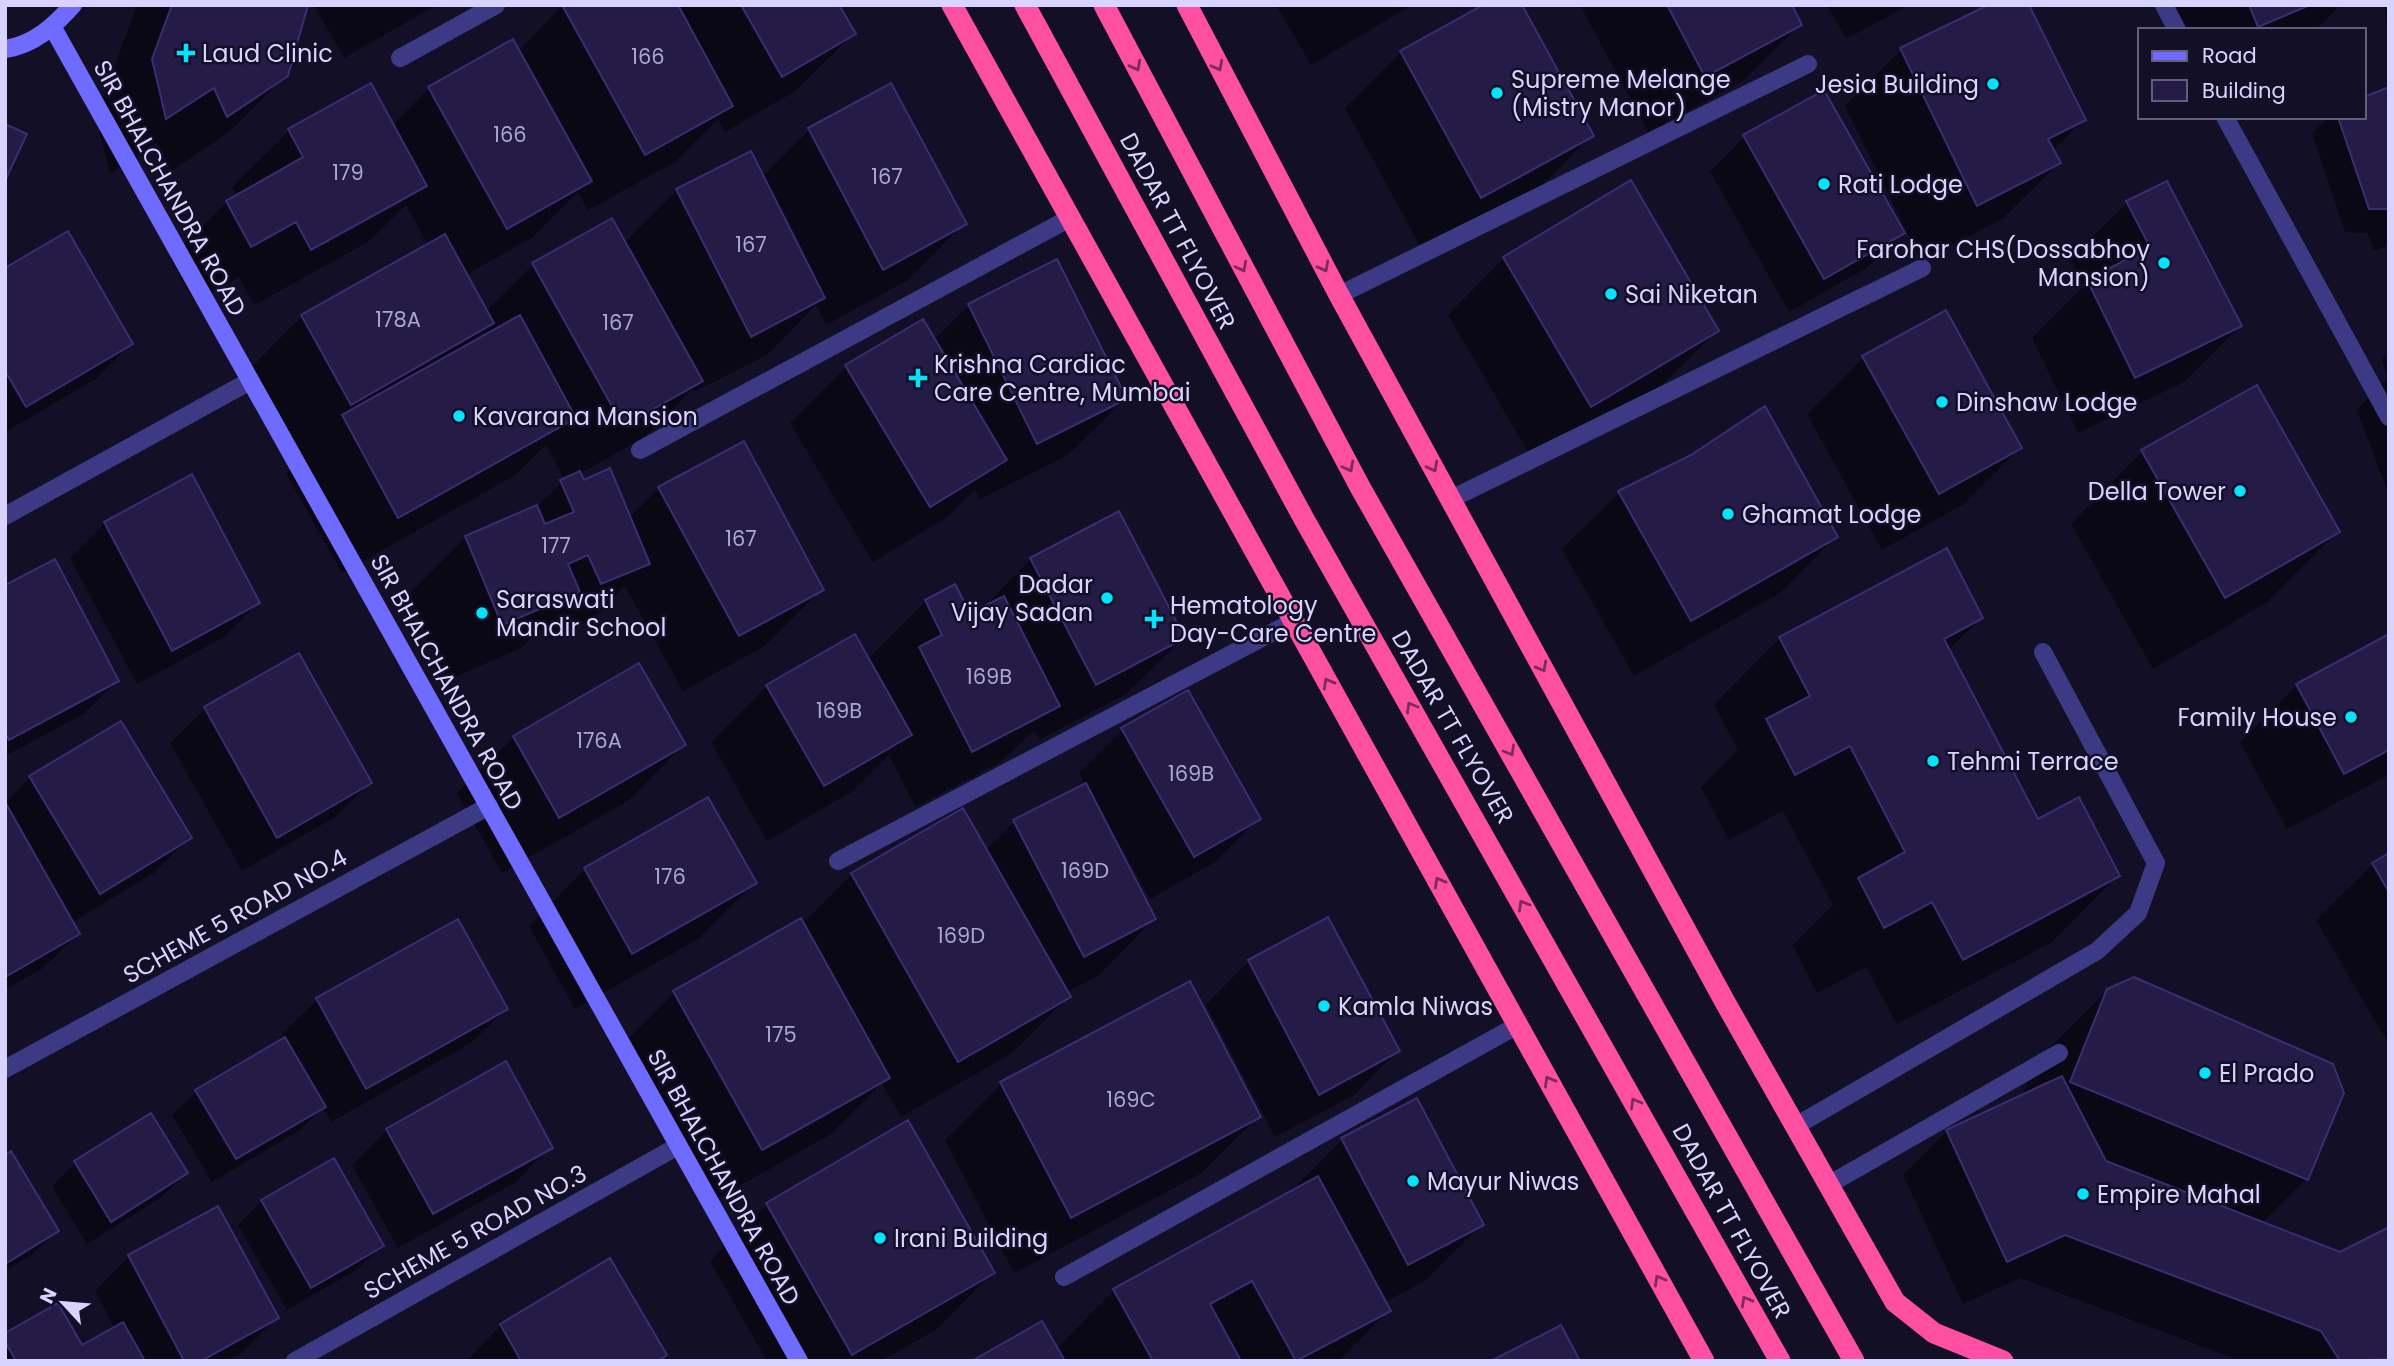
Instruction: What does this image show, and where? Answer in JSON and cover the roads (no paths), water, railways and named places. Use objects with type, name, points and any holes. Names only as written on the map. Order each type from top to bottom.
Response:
[{"type":"highway","points":[[952,5],[1704,1361]]},
{"type":"highway","name":"DADAR TT FLYOVER","points":[[1026,5],[1304,519],[1780,1361]]},
{"type":"highway","name":"DADAR TT FLYOVER","points":[[1104,5],[1360,487],[1854,1361]]},
{"type":"highway","points":[[1187,5],[1339,295],[1794,1127],[1895,1302],[1934,1333],[2003,1361]]},
{"type":"street","points":[[5,49],[17,47],[53,28],[73,5]]},
{"type":"street","points":[[400,58],[496,5]]},
{"type":"street","points":[[2164,5],[2176,28]]},
{"type":"street","name":"SIR BHALCHANDRA ROAD","points":[[53,28],[799,1361]]},
{"type":"street","points":[[1339,295],[1808,64]]},
{"type":"street","points":[[2226,119],[2389,417]]},
{"type":"street","points":[[640,450],[1070,218]]},
{"type":"street","points":[[1451,499],[1922,268]]},
{"type":"street","points":[[5,516],[250,381]]},
{"type":"street","points":[[838,861],[1294,621]]},
{"type":"street","points":[[1794,1127],[2097,951],[2138,913],[2156,863],[2043,652]]},
{"type":"street","name":"SCHEME 5 ROAD NO.4","points":[[5,1069],[489,806]]},
{"type":"street","points":[[1064,1277],[1518,1026]]},
{"type":"street","points":[[1828,1185],[2059,1053]]},
{"type":"street","name":"SCHEME 5 ROAD NO.3","points":[[295,1361],[678,1146]]},
{"type":"place","name":"Laud Clinic","points":[[186,53]]},
{"type":"place","name":"Jesia Building","points":[[1993,84]]},
{"type":"place","name":"Supreme Melange (Mistry Manor)","points":[[1497,93]]},
{"type":"place","name":"Rati Lodge","points":[[1824,184]]},
{"type":"place","name":"Farohar CHS(Dossabhoy Mansion)","points":[[2164,263]]},
{"type":"place","name":"Sai Niketan","points":[[1611,294]]},
{"type":"place","name":"Krishna Cardiac Care Centre, Mumbai","points":[[918,378]]},
{"type":"place","name":"Dinshaw Lodge","points":[[1942,402]]},
{"type":"place","name":"Kavarana Mansion","points":[[459,416]]},
{"type":"place","name":"Della Tower","points":[[2240,491]]},
{"type":"place","name":"Ghamat Lodge","points":[[1728,514]]},
{"type":"place","name":"Dadar Vijay Sadan","points":[[1107,598]]},
{"type":"place","name":"Saraswati Mandir School","points":[[482,613]]},
{"type":"place","name":"Hematology Day-Care Centre","points":[[1154,619]]},
{"type":"place","name":"Family House","points":[[2351,717]]},
{"type":"place","name":"Tehmi Terrace","points":[[1933,761]]},
{"type":"place","name":"Kamla Niwas","points":[[1324,1006]]},
{"type":"place","name":"El Prado","points":[[2205,1073]]},
{"type":"place","name":"Mayur Niwas","points":[[1413,1181]]},
{"type":"place","name":"Empire Mahal","points":[[2083,1194]]},
{"type":"place","name":"Irani Building","points":[[880,1238]]}]
